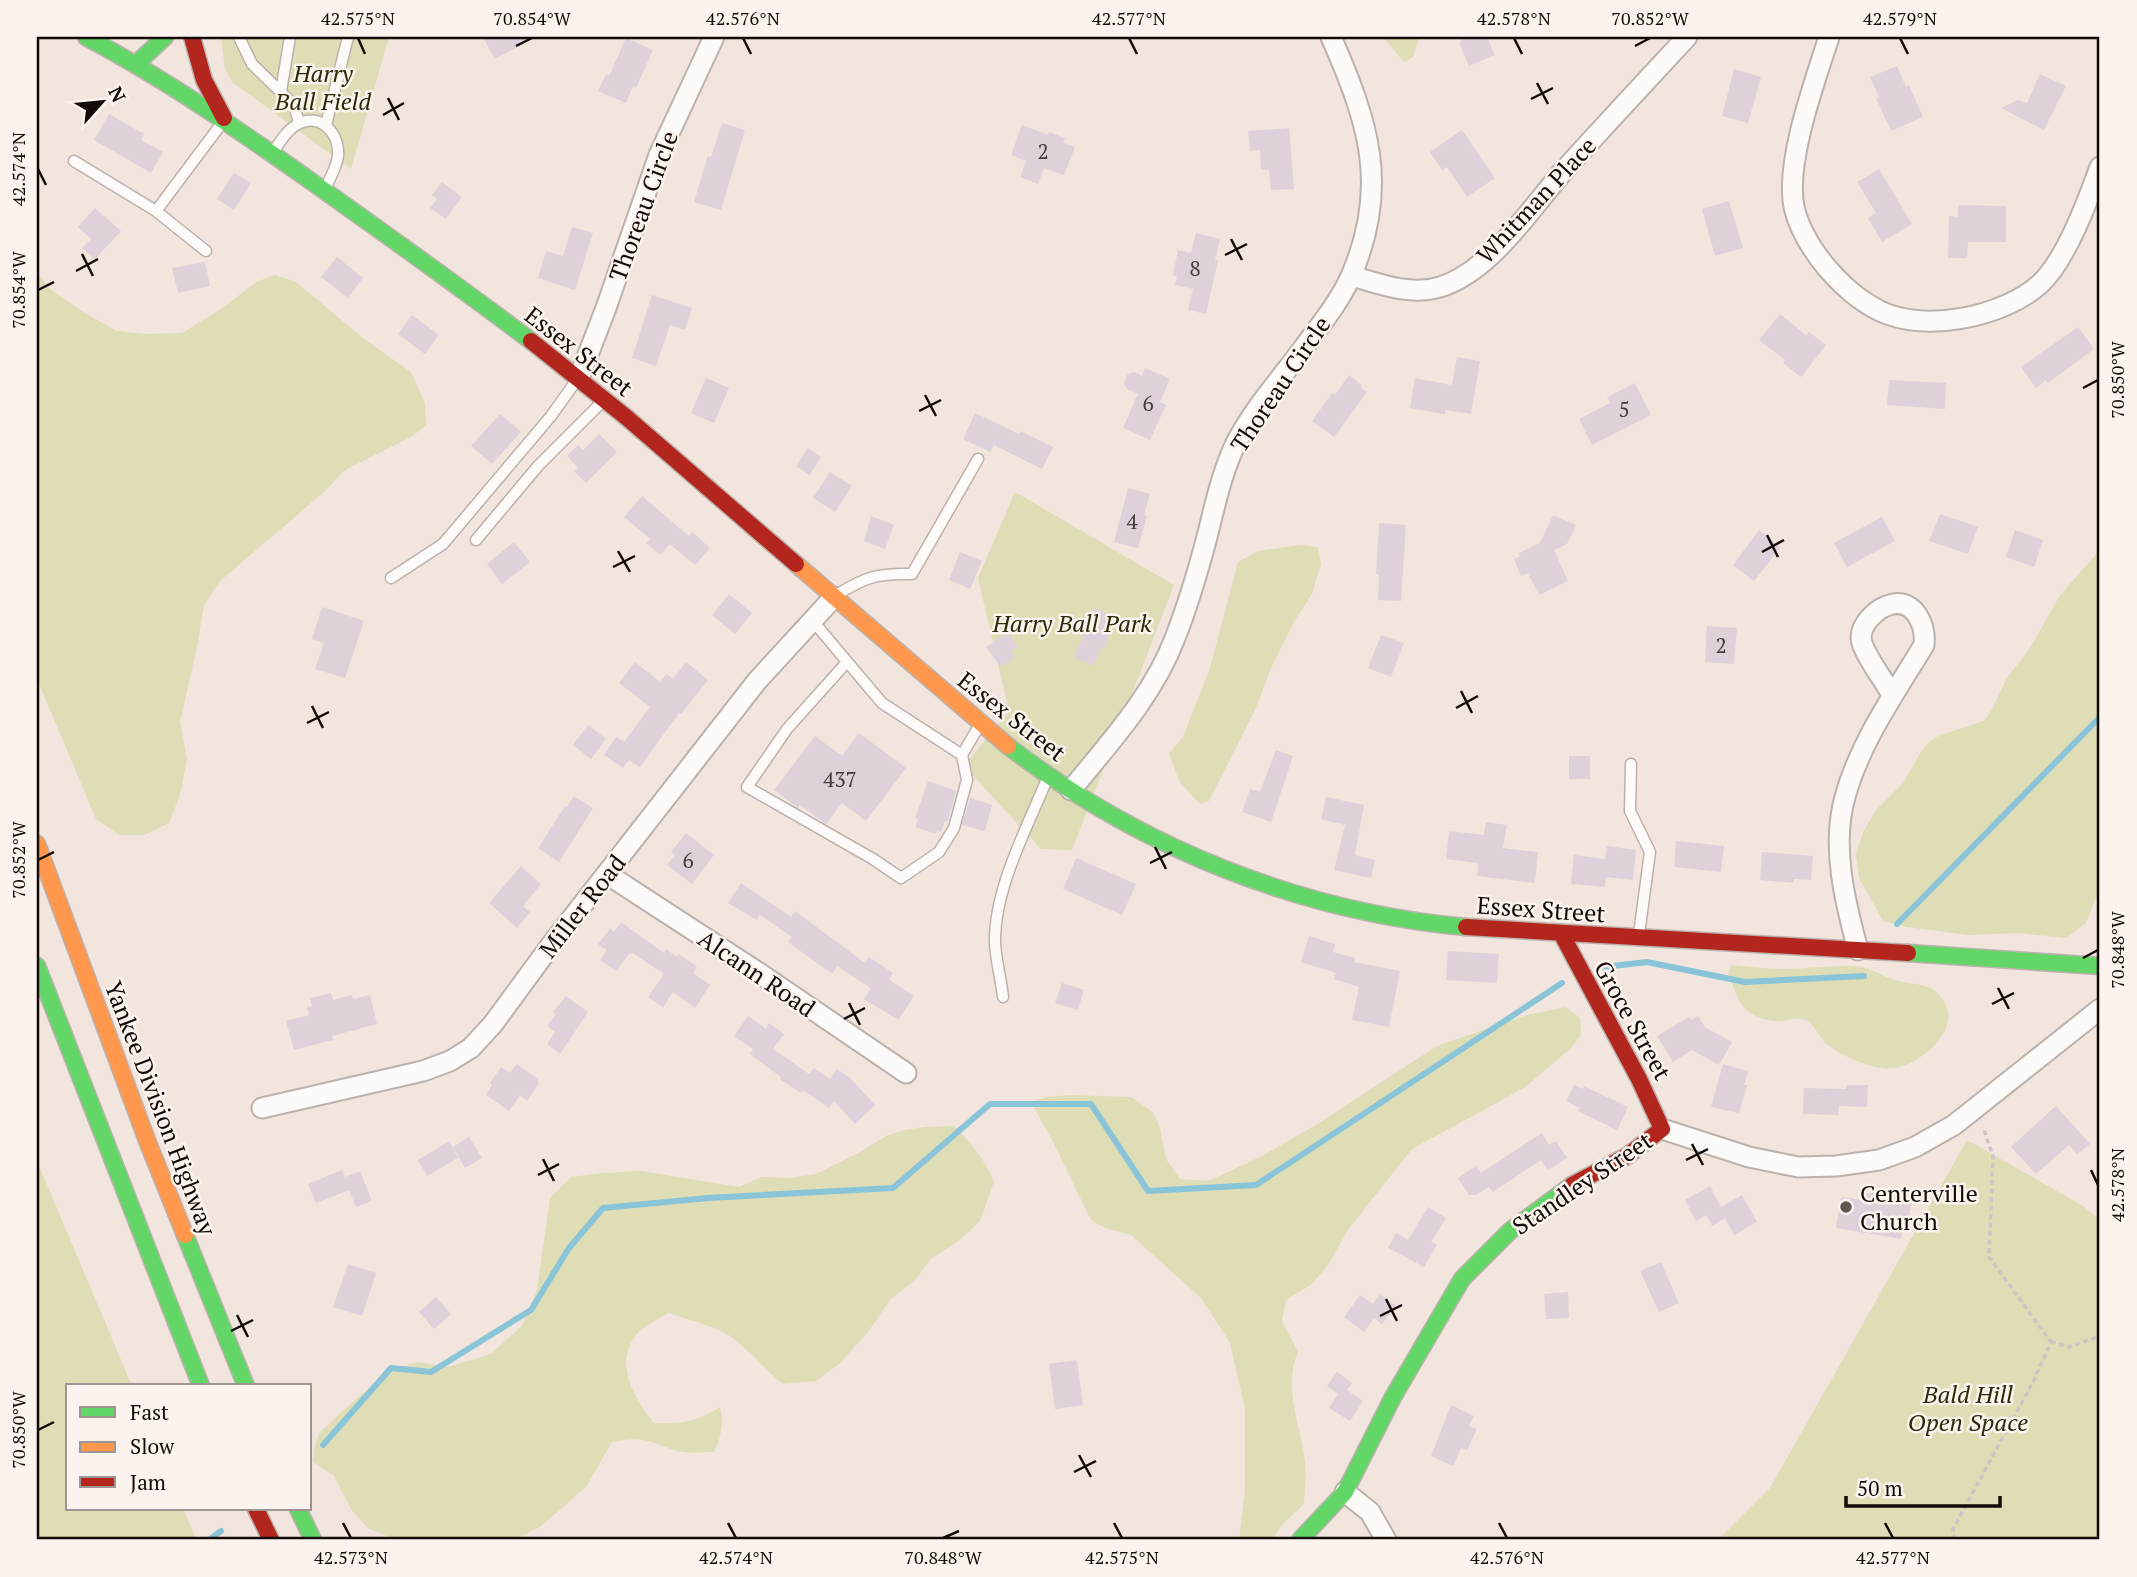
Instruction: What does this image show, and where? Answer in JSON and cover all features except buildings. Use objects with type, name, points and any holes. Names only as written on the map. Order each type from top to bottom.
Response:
[{"type":"main road","name":"Essex Street","points":[[86,37],[136,64],[225,120],[474,297],[579,378],[981,722],[1049,776],[1105,811],[1162,841],[1296,895],[1355,911],[1440,925],[2100,966]]},
{"type":"main road","points":[[136,64],[137,37]]},
{"type":"main road","points":[[136,64],[165,37]]},
{"type":"main road","points":[[192,37],[204,80],[225,120]]},
{"type":"main road","name":"Yankee Division Highway","points":[[37,844],[148,1143],[245,1384]]},
{"type":"main road","name":"Groce Street","points":[[1561,933],[1579,971],[1636,1070],[1662,1129]]},
{"type":"main road","points":[[37,966],[200,1384]]},
{"type":"main road","name":"Standley Street","points":[[1300,1540],[1345,1492],[1417,1354],[1462,1279],[1510,1231],[1568,1187],[1627,1156],[1662,1129]]},
{"type":"main road","points":[[256,1510],[271,1540]]},
{"type":"main road","points":[[298,1510],[313,1540]]},
{"type":"street","name":"Thoreau Circle","points":[[579,378],[659,155],[714,37]]},
{"type":"street","name":"Thoreau Circle","points":[[1071,790],[1131,717],[1155,680],[1175,640],[1218,493],[1237,441],[1326,318],[1352,276],[1366,232],[1373,173],[1362,115],[1331,37]]},
{"type":"street","name":"Whitman Place","points":[[1352,276],[1403,290],[1442,286],[1464,277],[1513,231],[1586,146],[1687,37]]},
{"type":"street","points":[[1829,37],[1800,134],[1793,180],[1794,207],[1804,233],[1820,259],[1849,292],[1881,312],[1912,320],[1945,321],[1992,311],[2015,301],[2040,284],[2057,263],[2089,199],[2100,167]]},
{"type":"street","name":"Miller Road","points":[[262,1108],[423,1071],[450,1061],[471,1048],[493,1024],[757,681],[834,597]]},
{"type":"street","points":[[1858,950],[1846,907],[1841,864],[1841,825],[1845,798],[1856,767],[1892,695]]},
{"type":"street","name":"Alcann Road","points":[[607,874],[906,1073]]},
{"type":"street","name":"Standley Street","points":[[1662,1129],[1761,1160],[1798,1167],[1836,1166],[1879,1160],[1915,1147],[1954,1125],[2100,1009]]},
{"type":"street","points":[[1345,1492],[1370,1512],[1386,1540]]},
{"type":"lane","points":[[239,37],[252,64],[294,105],[299,123]]},
{"type":"lane","points":[[281,91],[290,37]]},
{"type":"lane","points":[[326,125],[348,37]]},
{"type":"lane","points":[[156,211],[225,120]]},
{"type":"lane","points":[[271,154],[288,132],[299,123],[312,120],[326,125],[336,138],[338,156],[324,191]]},
{"type":"lane","points":[[74,161],[156,211],[206,251]]},
{"type":"lane","points":[[391,578],[443,544],[551,416],[579,378]]},
{"type":"lane","points":[[476,540],[538,466],[605,400]]},
{"type":"lane","points":[[834,597],[864,579],[886,573],[912,574],[978,459]]},
{"type":"lane","points":[[812,621],[882,703],[962,755]]},
{"type":"lane","points":[[847,662],[787,729],[747,787],[873,859],[901,878],[939,852],[954,828],[967,780],[962,755],[981,722]]},
{"type":"lane","points":[[1631,764],[1630,811],[1650,852],[1639,939]]},
{"type":"lane","points":[[1003,997],[995,943],[1001,902],[1011,867],[1049,776]]},
{"type":"path","points":[[1976,1107],[1993,1156],[1989,1257],[2051,1342],[2069,1347],[2100,1336]]},
{"type":"path","points":[[1955,1540],[1953,1530],[2033,1382],[2051,1342]]},
{"type":"green space","name":"Harry Ball Field","points":[[221,37],[389,37],[351,169],[232,82],[225,69]]},
{"type":"green space","points":[[1383,37],[1419,37],[1413,57],[1404,62]]},
{"type":"green space","points":[[37,272],[50,289],[83,312],[117,331],[147,334],[182,333],[224,307],[256,282],[275,275],[296,282],[364,339],[411,372],[425,403],[426,425],[413,436],[345,470],[324,492],[220,581],[204,605],[180,722],[187,759],[180,795],[169,823],[145,835],[119,835],[96,819],[37,679]]},
{"type":"green space","name":"Harry Ball Park","points":[[1015,492],[1174,585],[1072,850],[1041,849],[964,766],[1009,711],[978,578]]},
{"type":"green space","points":[[1302,545],[1318,547],[1321,564],[1312,594],[1294,622],[1272,666],[1255,710],[1209,801],[1200,804],[1180,783],[1169,753],[1183,737],[1210,668],[1238,562],[1258,551]]},
{"type":"green space","points":[[2100,550],[2100,894],[2086,923],[2066,938],[2018,933],[1968,935],[1883,921],[1859,878],[1856,853],[1864,830],[1877,809],[1903,783],[1930,741],[1940,735],[1984,721],[2007,678],[2030,648],[2060,595]]},
{"type":"green space","points":[[1732,965],[1779,969],[1842,966],[1864,968],[1891,979],[1927,986],[1941,996],[1945,1003],[1948,1015],[1946,1027],[1940,1039],[1930,1049],[1906,1065],[1882,1068],[1868,1065],[1847,1057],[1828,1045],[1807,1021],[1776,1021],[1749,1012],[1739,1000],[1728,973]]},
{"type":"green space","points":[[1566,1007],[1580,1018],[1581,1035],[1571,1048],[1524,1088],[1412,1149],[1347,1231],[1329,1264],[1312,1284],[1286,1300],[1282,1321],[1298,1352],[1292,1391],[1305,1460],[1304,1504],[1280,1527],[1272,1540],[1239,1540],[1245,1490],[1245,1409],[1230,1343],[1201,1298],[1131,1235],[1103,1227],[1091,1220],[1031,1102],[1046,1097],[1071,1095],[1131,1097],[1153,1112],[1160,1128],[1166,1159],[1180,1179],[1209,1181],[1264,1155],[1319,1123],[1437,1046],[1527,1015]]},
{"type":"green space","points":[[954,1126],[977,1152],[994,1182],[980,1221],[961,1239],[931,1259],[916,1279],[890,1300],[868,1332],[839,1364],[816,1381],[783,1384],[730,1336],[668,1313],[637,1334],[630,1345],[627,1368],[629,1380],[640,1403],[654,1423],[688,1421],[720,1407],[721,1430],[714,1452],[679,1451],[638,1439],[612,1442],[586,1487],[540,1527],[513,1540],[396,1540],[368,1528],[352,1511],[334,1476],[313,1462],[315,1444],[320,1432],[358,1397],[395,1369],[417,1362],[448,1367],[491,1354],[522,1326],[537,1290],[550,1198],[571,1177],[641,1171],[739,1187],[762,1177],[790,1178],[816,1174],[886,1136],[905,1130]]},
{"type":"green space","name":"Bald Hill Open Space","points":[[1967,1140],[2083,1206],[2100,1220],[2100,1540],[1718,1540],[1770,1488]]},
{"type":"green space","points":[[37,1161],[131,1384],[66,1384],[66,1510],[183,1510],[197,1540],[37,1540]]},
{"type":"waterway","points":[[1897,924],[2100,717]]},
{"type":"waterway","points":[[1604,967],[1647,962],[1745,982],[1864,976]]},
{"type":"waterway","points":[[323,1445],[391,1368],[431,1372],[531,1310],[569,1248],[603,1208],[708,1198],[893,1188],[990,1104],[1091,1104],[1148,1191],[1256,1185],[1562,983]]},
{"type":"waterway","points":[[209,1540],[221,1531]]},
{"type":"traffic: fast","points":[[86,37],[174,88],[287,164],[531,341]]},
{"type":"traffic: fast","points":[[136,64],[165,37]]},
{"type":"traffic: fast","points":[[1008,746],[1112,815],[1167,844],[1225,869],[1283,890],[1343,907],[1466,927]]},
{"type":"traffic: fast","points":[[1908,953],[2100,966]]},
{"type":"traffic: fast","points":[[37,966],[200,1384]]},
{"type":"traffic: fast","points":[[1300,1540],[1345,1492],[1393,1397],[1462,1279],[1510,1231],[1572,1185]]},
{"type":"traffic: fast","points":[[185,1235],[245,1384]]},
{"type":"traffic: fast","points":[[298,1510],[313,1540]]},
{"type":"traffic: slow","points":[[796,564],[1008,746]]},
{"type":"traffic: slow","points":[[37,844],[185,1235]]},
{"type":"traffic: jam","points":[[192,37],[204,80],[224,118]]},
{"type":"traffic: jam","points":[[531,341],[626,417],[796,564]]},
{"type":"traffic: jam","points":[[1466,927],[1908,953]]},
{"type":"traffic: jam","points":[[1561,933],[1639,1079],[1662,1129],[1627,1156],[1572,1185]]},
{"type":"traffic: jam","points":[[256,1510],[271,1540]]},
{"type":"place","name":"Centerville Church","points":[[1846,1207]]}]
